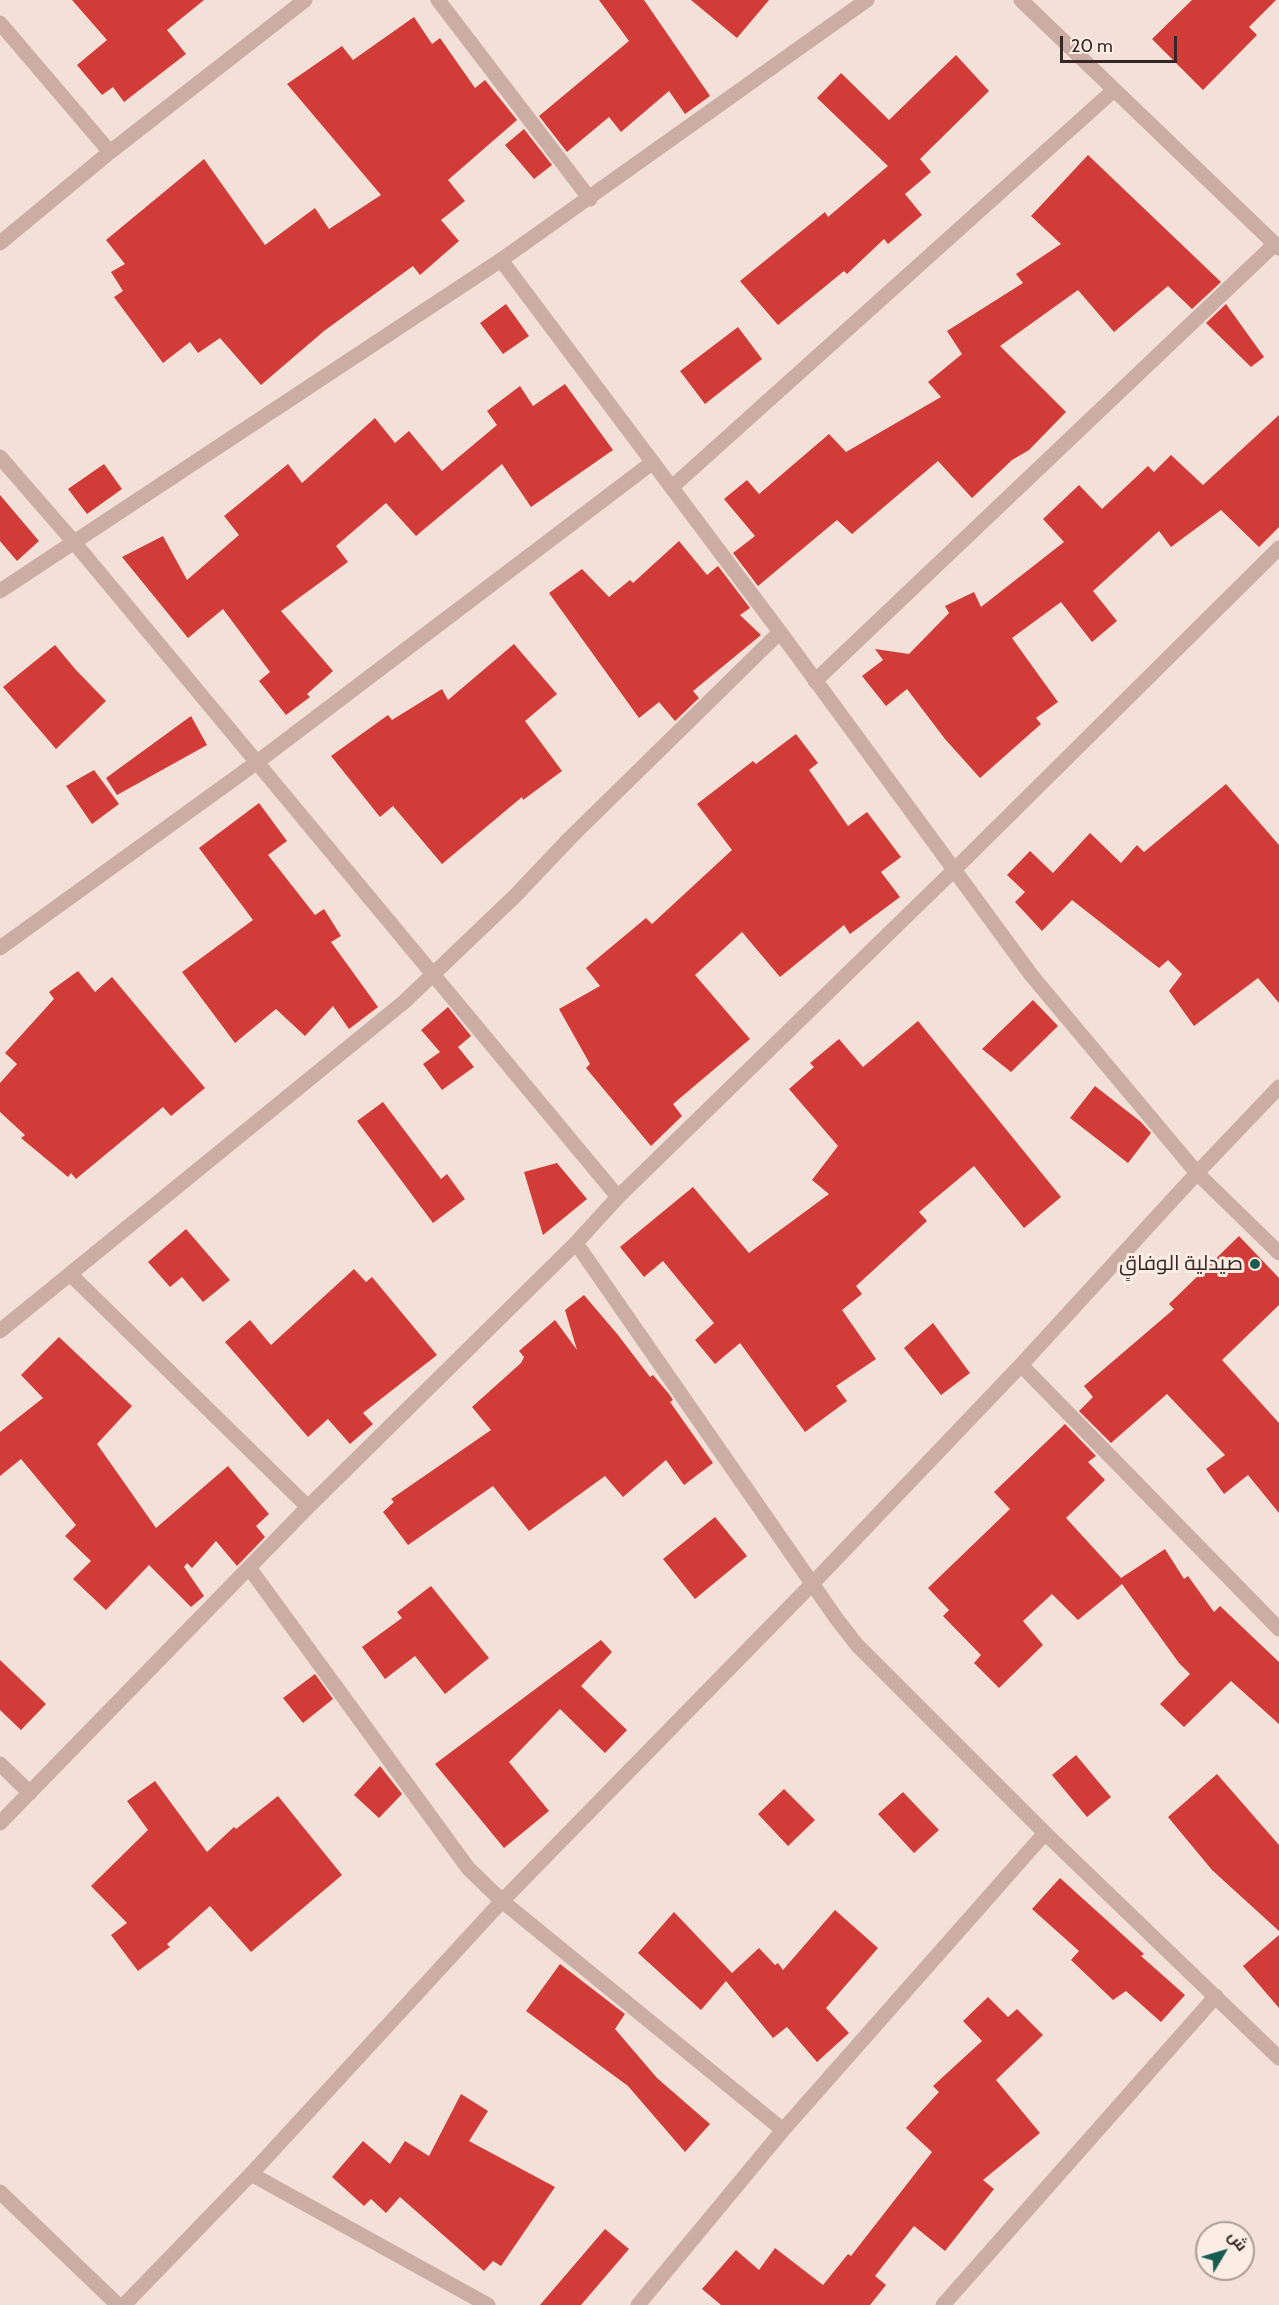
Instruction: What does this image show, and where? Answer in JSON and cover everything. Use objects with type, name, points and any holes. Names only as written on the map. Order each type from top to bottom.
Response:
[{"type":"street","points":[[0,243],[110,152],[305,0]]},
{"type":"street","points":[[438,0],[590,199]]},
{"type":"street","points":[[0,591],[501,260],[590,199],[867,0]]},
{"type":"street","points":[[815,681],[1277,246],[1022,0]]},
{"type":"street","points":[[0,23],[110,152]]},
{"type":"street","points":[[672,487],[1114,90]]},
{"type":"street","points":[[501,260],[780,632],[1032,976],[1197,1173],[1279,1253]]},
{"type":"street","points":[[0,457],[73,541],[618,1197]]},
{"type":"street","points":[[0,948],[256,763],[653,462]]},
{"type":"street","points":[[0,1823],[308,1508],[576,1243],[618,1197],[954,870],[1279,548]]},
{"type":"street","points":[[0,1331],[404,1002],[515,896],[571,837],[780,632]]},
{"type":"street","points":[[124,2305],[251,2174],[502,1901],[813,1583],[1021,1365],[1279,1087]]},
{"type":"street","points":[[576,1243],[857,1645],[1045,1833],[1279,2058]]},
{"type":"street","points":[[70,1275],[308,1508]]},
{"type":"street","points":[[1021,1365],[1279,1629]]},
{"type":"street","points":[[250,1569],[468,1868],[502,1901],[783,2130]]},
{"type":"street","points":[[0,1764],[30,1793]]},
{"type":"street","points":[[638,2305],[783,2130],[1045,1833]]},
{"type":"street","points":[[943,2305],[1216,1996]]},
{"type":"street","points":[[251,2174],[488,2305]]},
{"type":"street","points":[[0,2192],[118,2305]]},
{"type":"building","points":[[72,0],[204,0],[167,30],[186,54],[124,102],[113,87],[102,95],[77,65],[107,40]]},
{"type":"building","points":[[599,0],[644,0],[710,96],[685,114],[669,91],[621,132],[609,117],[567,152],[539,116],[629,41]]},
{"type":"building","points":[[691,0],[769,0],[737,38]]},
{"type":"building","points":[[1192,0],[1276,0],[1249,27],[1257,35],[1203,90],[1152,39]]},
{"type":"building","points":[[414,17],[432,44],[440,38],[475,88],[485,80],[517,120],[448,180],[465,201],[441,220],[459,241],[420,275],[413,266],[324,331],[261,385],[220,338],[198,353],[190,342],[163,363],[114,297],[123,291],[111,272],[125,264],[106,240],[204,159],[265,245],[315,208],[329,229],[381,195],[287,84],[342,46],[353,60]]},
{"type":"building","points":[[956,55],[989,91],[920,159],[931,172],[905,194],[922,215],[888,244],[884,239],[847,274],[844,271],[778,325],[740,281],[825,212],[828,217],[888,166],[817,98],[841,73],[889,120]]},
{"type":"building","points":[[524,129],[552,165],[534,179],[505,145]]},
{"type":"building","points":[[1088,155],[1221,282],[1192,309],[1168,286],[1114,332],[1078,290],[1000,346],[1066,412],[1029,450],[1012,460],[972,498],[938,461],[852,534],[837,520],[758,586],[733,553],[755,536],[724,499],[747,480],[759,494],[829,434],[846,452],[941,397],[928,382],[962,354],[947,331],[1023,283],[1016,274],[1061,244],[1031,216]]},
{"type":"building","points":[[506,304],[529,336],[503,354],[480,323]]},
{"type":"building","points":[[1226,304],[1264,357],[1251,367],[1206,323]]},
{"type":"building","points":[[738,327],[762,359],[705,404],[680,371]]},
{"type":"building","points":[[565,384],[613,450],[531,507],[502,464],[416,536],[386,503],[336,546],[348,562],[281,611],[333,671],[307,694],[310,697],[286,715],[259,681],[270,672],[223,609],[188,638],[122,557],[163,536],[187,580],[239,535],[224,516],[288,464],[302,483],[375,418],[395,443],[409,431],[442,471],[497,425],[487,411],[520,386],[533,406]]},
{"type":"building","points":[[1279,415],[1279,527],[1259,547],[1221,510],[1171,547],[1159,531],[1093,591],[1117,621],[1092,642],[1061,602],[1012,638],[1058,702],[1036,718],[1041,724],[980,778],[945,739],[907,689],[886,706],[862,676],[883,660],[875,649],[909,654],[949,613],[945,606],[974,592],[981,607],[1064,542],[1043,519],[1079,485],[1102,509],[1148,466],[1154,472],[1171,455],[1203,485]]},
{"type":"building","points":[[104,464],[122,489],[87,514],[68,489]]},
{"type":"building","points":[[0,495],[39,541],[17,561],[0,541]]},
{"type":"building","points":[[679,541],[707,575],[718,566],[750,608],[740,615],[761,635],[693,691],[699,698],[675,721],[659,702],[639,718],[549,593],[582,569],[609,597],[630,580],[633,583]]},
{"type":"building","points":[[514,644],[557,694],[525,721],[562,771],[523,800],[522,797],[442,864],[393,806],[380,817],[331,756],[388,715],[392,720],[442,689],[448,700]]},
{"type":"building","points":[[55,645],[106,701],[56,749],[3,687]]},
{"type":"building","points":[[191,716],[207,745],[117,795],[106,778]]},
{"type":"building","points":[[796,734],[818,763],[809,770],[848,826],[867,812],[901,857],[881,872],[900,897],[850,934],[844,925],[780,977],[742,932],[695,975],[750,1039],[673,1104],[682,1116],[651,1146],[586,1068],[590,1064],[559,1009],[600,986],[586,968],[646,918],[652,924],[732,850],[697,804],[753,761],[756,764]]},
{"type":"building","points":[[94,770],[119,804],[92,824],[66,786]]},
{"type":"building","points":[[1226,784],[1279,845],[1279,1003],[1258,978],[1194,1026],[1169,991],[1182,974],[1168,960],[1159,968],[1072,900],[1042,931],[1015,902],[1025,892],[1007,875],[1030,851],[1053,873],[1090,833],[1121,863],[1137,845],[1144,852]]},
{"type":"building","points":[[259,803],[287,841],[268,855],[315,915],[324,909],[341,936],[331,942],[378,1007],[349,1029],[333,1006],[305,1036],[276,1009],[235,1043],[182,972],[253,920],[199,848]]},
{"type":"building","points":[[78,971],[95,992],[112,977],[205,1088],[171,1116],[163,1107],[76,1179],[71,1173],[68,1177],[21,1138],[25,1135],[0,1112],[0,1083],[17,1064],[5,1053],[54,999],[49,992]]},
{"type":"building","points":[[1033,1000],[1058,1026],[1011,1072],[982,1049]]},
{"type":"building","points":[[448,1007],[471,1036],[458,1047],[474,1067],[442,1090],[423,1064],[440,1052],[421,1030]]},
{"type":"building","points":[[918,1021],[1061,1197],[1024,1228],[974,1166],[919,1212],[927,1221],[856,1286],[862,1294],[842,1310],[876,1359],[836,1386],[847,1401],[805,1432],[740,1343],[715,1364],[695,1340],[714,1323],[663,1261],[644,1277],[620,1247],[693,1187],[749,1253],[829,1194],[812,1180],[838,1146],[789,1089],[814,1067],[810,1063],[839,1039],[863,1067]]},
{"type":"building","points":[[1095,1086],[1141,1122],[1151,1133],[1128,1163],[1070,1118]]},
{"type":"building","points":[[383,1102],[441,1179],[447,1174],[465,1199],[433,1223],[357,1121]]},
{"type":"building","points":[[557,1163],[587,1199],[543,1235],[524,1172]]},
{"type":"building","points":[[186,1229],[230,1280],[203,1302],[182,1277],[170,1287],[148,1262]]},
{"type":"building","points":[[1239,1236],[1279,1278],[1279,1305],[1222,1360],[1279,1423],[1279,1513],[1248,1475],[1224,1494],[1206,1469],[1225,1455],[1167,1394],[1111,1443],[1079,1411],[1093,1397],[1084,1386],[1174,1309],[1169,1304]]},
{"type":"building","points":[[354,1269],[366,1282],[372,1277],[437,1355],[363,1413],[373,1424],[350,1444],[328,1419],[308,1437],[225,1342],[250,1320],[271,1345]]},
{"type":"building","points":[[584,1295],[650,1377],[653,1375],[669,1394],[673,1400],[670,1402],[713,1463],[684,1485],[666,1460],[623,1497],[605,1476],[529,1531],[493,1486],[408,1545],[383,1512],[394,1502],[391,1499],[491,1430],[472,1407],[521,1363],[524,1357],[519,1351],[555,1320],[577,1350],[565,1310]]},
{"type":"building","points":[[933,1323],[970,1373],[941,1395],[904,1348]]},
{"type":"building","points":[[59,1337],[132,1406],[97,1444],[156,1528],[228,1466],[269,1514],[256,1526],[265,1537],[237,1566],[216,1541],[192,1568],[187,1563],[184,1567],[204,1596],[191,1607],[149,1565],[106,1610],[73,1579],[91,1561],[65,1536],[76,1525],[21,1459],[0,1476],[0,1432],[43,1398],[21,1375]]},
{"type":"building","points":[[1065,1424],[1096,1456],[1088,1462],[1105,1480],[1066,1518],[1121,1578],[1165,1549],[1184,1579],[1188,1576],[1214,1612],[1220,1606],[1279,1662],[1279,1724],[1231,1681],[1184,1727],[1160,1704],[1190,1674],[1179,1663],[1122,1584],[1078,1620],[1052,1594],[1023,1621],[1043,1645],[999,1688],[974,1663],[981,1655],[943,1616],[949,1610],[928,1588],[1010,1509],[994,1492]]},
{"type":"building","points":[[715,1517],[747,1556],[695,1599],[663,1559]]},
{"type":"building","points":[[431,1586],[489,1658],[445,1694],[415,1656],[385,1679],[362,1647],[402,1618],[397,1612]]},
{"type":"building","points":[[601,1640],[612,1652],[581,1686],[627,1730],[605,1753],[560,1709],[509,1762],[549,1811],[504,1848],[435,1764]]},
{"type":"building","points":[[0,1660],[46,1704],[21,1730],[0,1710]]},
{"type":"building","points":[[315,1674],[333,1699],[303,1723],[283,1698]]},
{"type":"building","points":[[1076,1755],[1111,1797],[1087,1817],[1052,1775]]},
{"type":"building","points":[[380,1766],[402,1794],[379,1818],[354,1795]]},
{"type":"building","points":[[1217,1774],[1279,1845],[1279,1931],[1212,1870],[1168,1817]]},
{"type":"building","points":[[155,1781],[207,1852],[234,1827],[236,1829],[278,1796],[342,1875],[251,1952],[210,1906],[167,1944],[170,1947],[138,1971],[111,1935],[127,1923],[91,1886],[148,1830],[127,1801]]},
{"type":"building","points":[[784,1789],[815,1820],[788,1846],[758,1814]]},
{"type":"building","points":[[903,1792],[939,1830],[914,1853],[878,1814]]},
{"type":"building","points":[[1060,1878],[1144,1954],[1141,1956],[1185,1995],[1161,2022],[1126,1991],[1113,2000],[1071,1960],[1079,1951],[1032,1909]]},
{"type":"building","points":[[835,1910],[878,1948],[826,2008],[849,2033],[817,2062],[787,2027],[773,2038],[726,1981],[701,2010],[638,1953],[674,1912],[732,1973],[759,1948],[783,1970]]},
{"type":"building","points":[[1279,1935],[1279,2008],[1243,1966]]},
{"type":"building","points":[[560,1964],[625,2014],[615,2029],[657,2078],[710,2124],[685,2152],[628,2086],[526,2011]]},
{"type":"building","points":[[988,1997],[1008,2017],[1017,2009],[1043,2035],[996,2080],[1040,2133],[983,2180],[994,2189],[945,2251],[914,2226],[875,2276],[886,2285],[870,2305],[721,2305],[702,2289],[736,2250],[759,2270],[775,2248],[823,2285],[848,2254],[851,2256],[932,2152],[906,2128],[939,2092],[933,2086],[982,2041],[963,2021]]},
{"type":"building","points":[[461,2094],[488,2111],[469,2141],[555,2187],[501,2266],[493,2261],[484,2271],[400,2197],[386,2213],[371,2199],[364,2206],[332,2177],[363,2141],[390,2164],[405,2141],[429,2156]]},
{"type":"building","points":[[605,2229],[629,2249],[581,2305],[540,2305]]},
{"type":"place","name":"صيدلية الوفاقٍ","points":[[1255,1264]]}]
